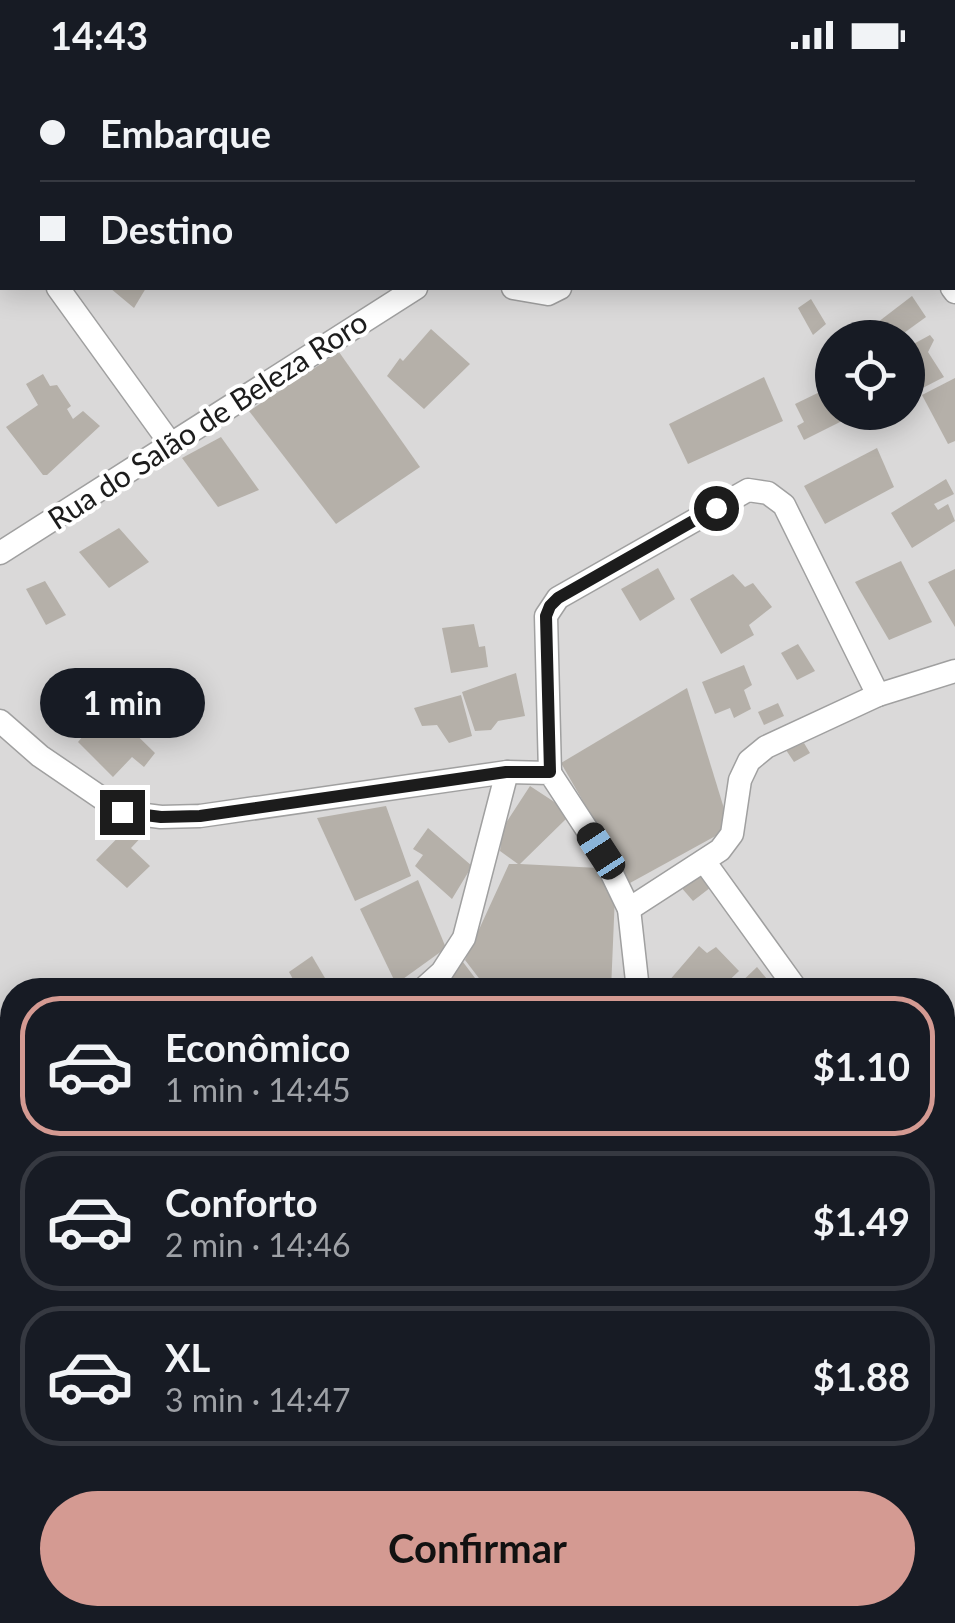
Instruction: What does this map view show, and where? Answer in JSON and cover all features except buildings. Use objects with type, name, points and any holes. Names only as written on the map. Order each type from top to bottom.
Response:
[{"type":"street","points":[[59,290],[170,443]]},
{"type":"street","name":"Rua do Salão de Beleza Roro","points":[[0,553],[413,290]]},
{"type":"street","points":[[518,290],[548,294],[556,290]]},
{"type":"street","points":[[637,978],[629,910],[601,851],[550,772],[546,616],[550,606],[748,490],[768,492],[784,505],[878,696]]},
{"type":"street","points":[[629,910],[720,850],[732,834],[740,780],[749,761],[766,747],[878,696],[955,671]]},
{"type":"street","points":[[0,721],[40,756],[122,812],[161,817],[200,816],[506,772],[550,772]]},
{"type":"street","points":[[435,978],[464,938],[506,772]]},
{"type":"street","points":[[704,861],[788,978]]},
{"type":"shaded area","points":[[0,290],[955,290],[955,978],[0,978]]},
{"type":"route","points":[[122,812],[200,816],[506,772],[550,772],[546,616],[550,606],[716,508]]}]
